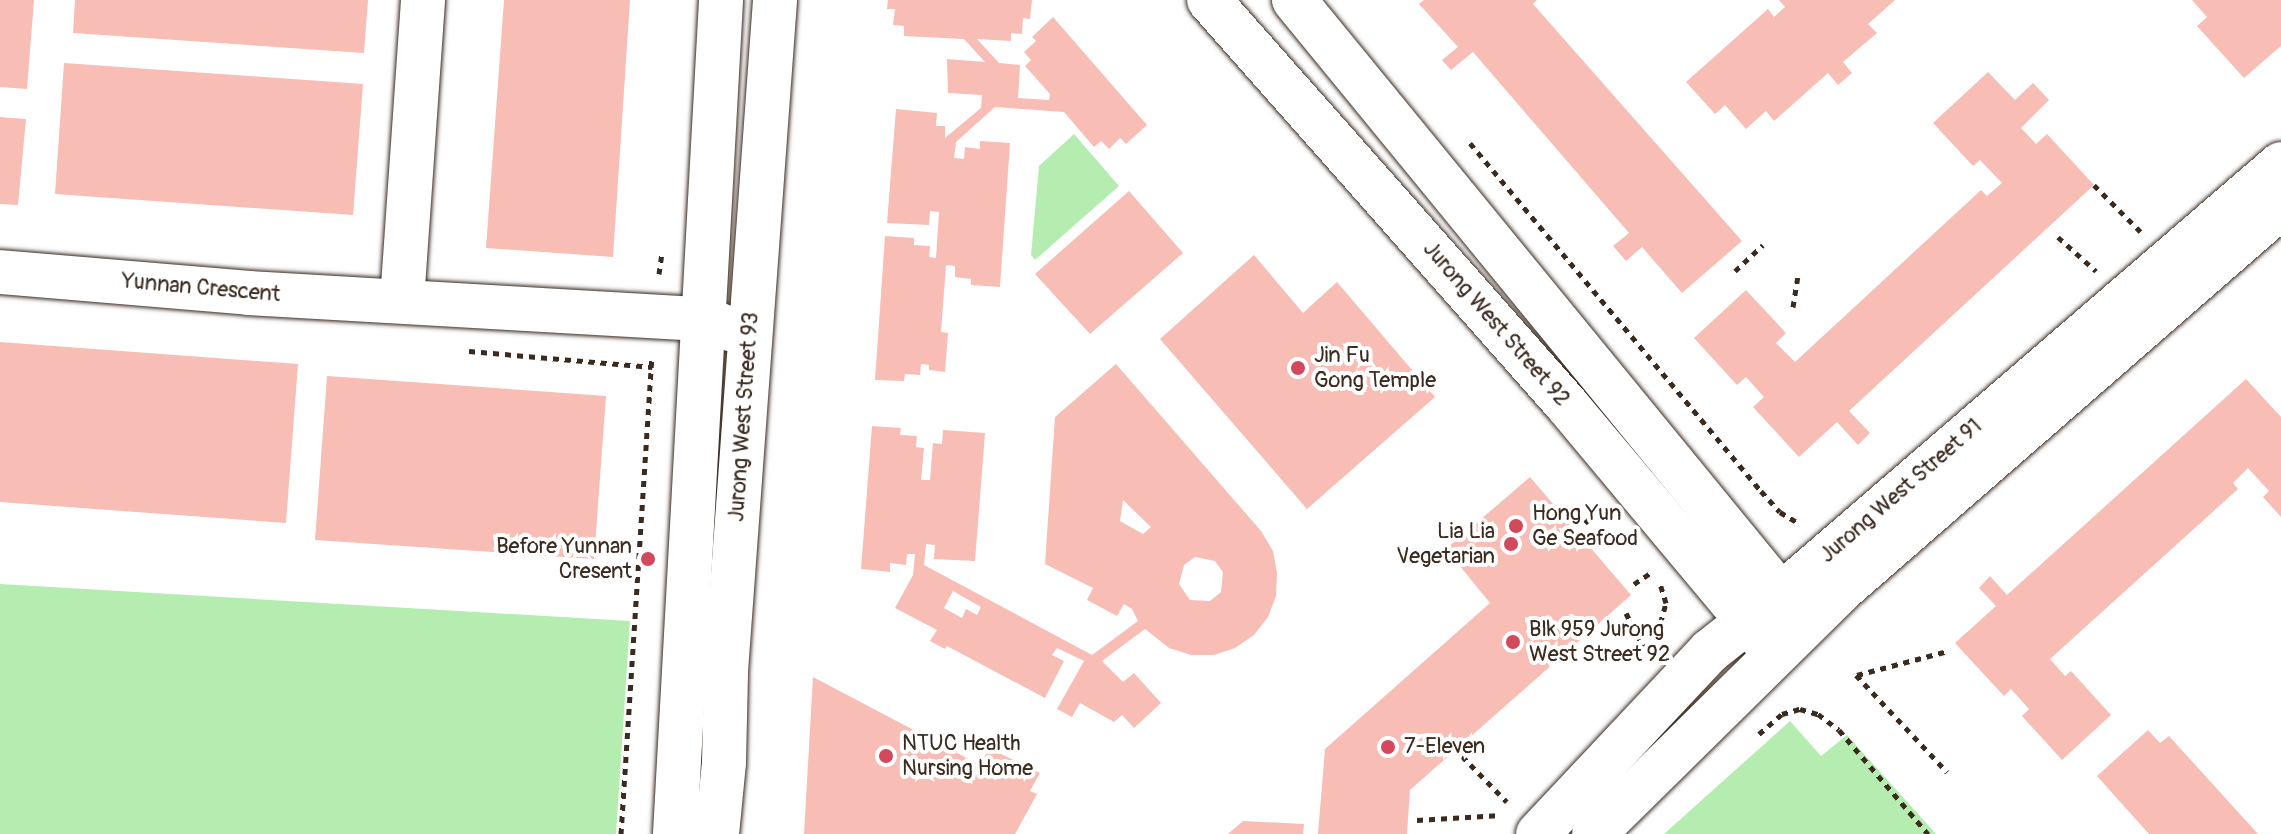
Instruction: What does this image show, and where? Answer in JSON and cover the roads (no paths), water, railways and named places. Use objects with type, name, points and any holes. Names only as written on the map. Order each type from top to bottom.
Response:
[{"type":"street","points":[[402,301],[423,0]]},
{"type":"street","name":"Jurong West Street 93","points":[[675,834],[721,0]]},
{"type":"street","name":"Jurong West Street 93","points":[[717,834],[749,337],[775,0]]},
{"type":"street","name":"Jurong West Street 92","points":[[1209,0],[1567,405],[1748,621]]},
{"type":"street","points":[[1258,55],[1300,5],[1787,625]]},
{"type":"street","name":"Jurong West Street 91","points":[[1594,834],[1787,625],[2281,164]]},
{"type":"street","name":"Jurong West Street 91","points":[[1512,824],[1748,621],[1787,625],[2281,207]]},
{"type":"street","name":"Yunnan Crescent","points":[[0,272],[705,319],[749,337]]},
{"type":"place","name":"Jin Fu Gong Temple","points":[[1298,368]]},
{"type":"place","name":"Hong Yun Ge Seafood","points":[[1516,526]]},
{"type":"place","name":"Lia Lia Vegetarian","points":[[1511,544]]},
{"type":"place","name":"Before Yunnan Cresent","points":[[648,559]]},
{"type":"place","name":"Blk 959 Jurong West Street 92","points":[[1513,642]]},
{"type":"place","name":"7-Eleven","points":[[1388,747]]},
{"type":"place","name":"NTUC Health Nursing Home","points":[[886,756]]}]
